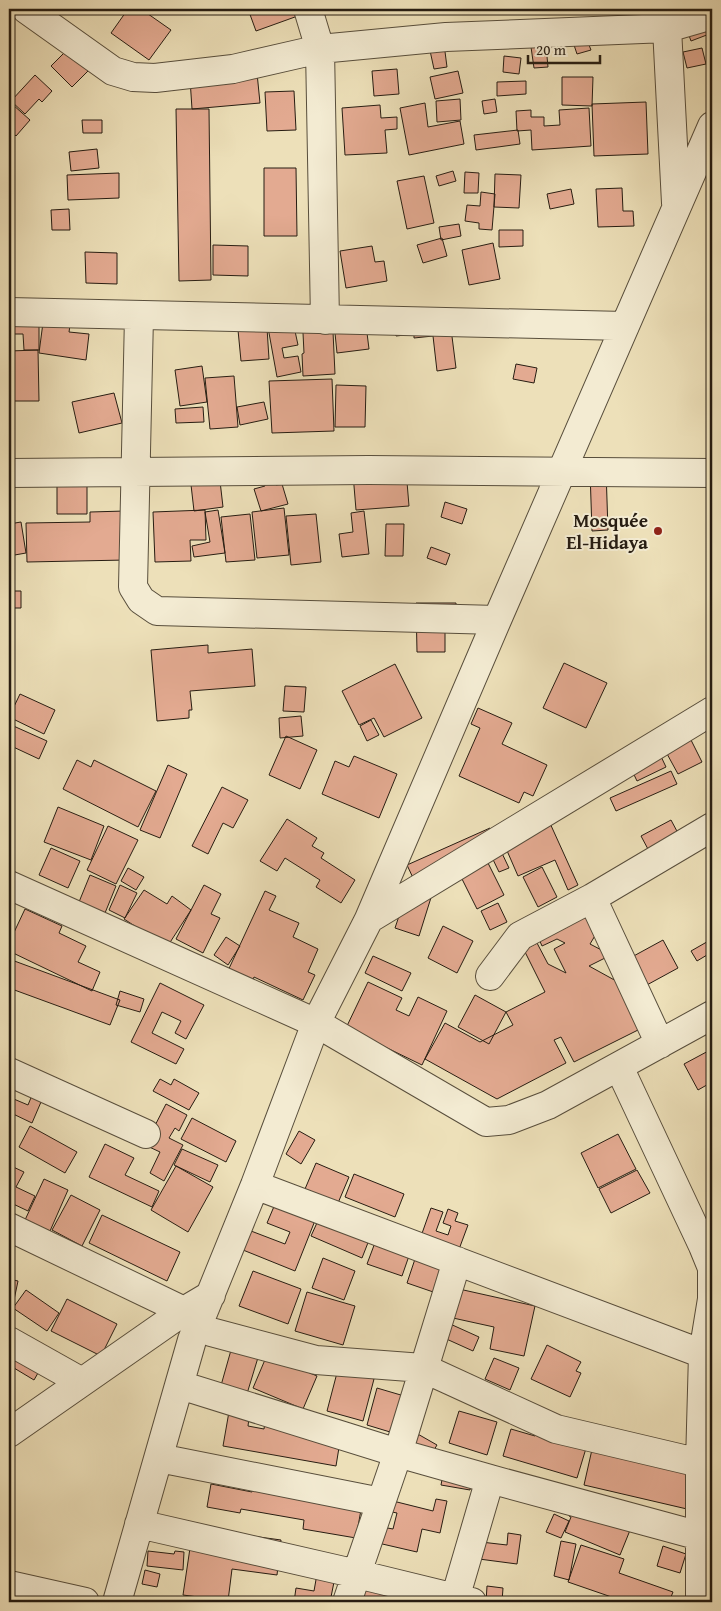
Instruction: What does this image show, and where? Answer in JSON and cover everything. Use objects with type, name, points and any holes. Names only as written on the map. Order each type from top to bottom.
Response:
[{"type":"street","points":[[26,9],[113,72],[133,77],[155,78],[233,69],[320,49],[712,15]]},
{"type":"street","points":[[308,9],[320,49],[325,320]]},
{"type":"street","points":[[664,18],[676,209]]},
{"type":"street","points":[[117,1602],[192,1340],[316,1023],[368,919],[712,126]]},
{"type":"street","points":[[9,312],[625,326]]},
{"type":"street","points":[[139,316],[134,587],[142,600],[157,611],[497,620]]},
{"type":"street","points":[[9,473],[369,470],[712,473]]},
{"type":"street","points":[[368,919],[712,711]]},
{"type":"street","points":[[490,976],[520,936],[592,898],[712,828]]},
{"type":"street","points":[[9,885],[316,1023],[486,1122],[509,1120],[548,1105],[712,1015]]},
{"type":"street","points":[[592,898],[660,1044]]},
{"type":"street","points":[[619,1067],[712,1268],[712,1299],[703,1354],[700,1463],[700,1589],[692,1602]]},
{"type":"street","points":[[9,1072],[146,1134]]},
{"type":"street","points":[[254,1185],[703,1354]]},
{"type":"street","points":[[9,1227],[184,1311]]},
{"type":"street","points":[[347,1602],[398,1453],[457,1261]]},
{"type":"street","points":[[9,1433],[184,1311],[211,1295]]},
{"type":"street","points":[[211,1332],[316,1360],[423,1368],[556,1428],[700,1463]]},
{"type":"street","points":[[9,1341],[82,1382]]},
{"type":"street","points":[[180,1385],[398,1453],[700,1536]]},
{"type":"street","points":[[159,1458],[381,1502]]},
{"type":"street","points":[[140,1524],[357,1574],[460,1601],[490,1479]]},
{"type":"street","points":[[9,1585],[85,1602]]},
{"type":"building","points":[[128,9],[141,9],[171,30],[149,60],[111,33]]},
{"type":"building","points":[[248,9],[304,9],[306,13],[256,31]]},
{"type":"building","points":[[712,9],[712,33],[691,41],[687,30]]},
{"type":"building","points":[[587,40],[591,50],[577,54],[574,45]]},
{"type":"building","points":[[75,42],[96,63],[72,87],[51,66]]},
{"type":"building","points":[[444,44],[447,67],[434,69],[429,46]]},
{"type":"building","points":[[546,46],[548,67],[534,68],[531,47]]},
{"type":"building","points":[[702,48],[706,64],[687,68],[683,52]]},
{"type":"building","points":[[504,56],[521,58],[519,74],[503,72]]},
{"type":"building","points":[[397,69],[399,94],[374,96],[372,71]]},
{"type":"building","points":[[458,71],[463,93],[435,99],[430,77]]},
{"type":"building","points":[[257,73],[260,103],[192,109],[190,79]]},
{"type":"building","points":[[35,75],[52,91],[42,102],[39,99],[25,114],[11,101]]},
{"type":"building","points":[[562,77],[593,77],[592,106],[562,105]]},
{"type":"building","points":[[526,81],[526,94],[497,96],[497,82]]},
{"type":"building","points":[[294,91],[296,130],[267,131],[265,92]]},
{"type":"building","points":[[460,99],[461,120],[437,122],[436,101]]},
{"type":"building","points":[[495,99],[497,112],[484,114],[482,101]]},
{"type":"building","points":[[646,102],[648,154],[594,156],[592,104]]},
{"type":"building","points":[[425,103],[428,127],[460,121],[464,144],[409,155],[400,108]]},
{"type":"building","points":[[12,104],[30,120],[16,136],[9,129],[9,108]]},
{"type":"building","points":[[380,105],[381,118],[397,117],[397,129],[385,130],[387,153],[345,155],[342,108]]},
{"type":"building","points":[[589,108],[591,146],[532,150],[531,130],[517,131],[516,111],[531,110],[531,117],[544,117],[544,126],[560,125],[559,110]]},
{"type":"building","points":[[176,109],[209,109],[211,280],[179,281]]},
{"type":"building","points":[[82,120],[102,120],[102,133],[83,133]]},
{"type":"building","points":[[518,130],[520,144],[476,150],[474,135]]},
{"type":"building","points":[[97,149],[99,168],[71,171],[69,152]]},
{"type":"building","points":[[264,168],[296,168],[297,236],[264,236]]},
{"type":"building","points":[[453,171],[456,181],[439,186],[436,176]]},
{"type":"building","points":[[465,172],[479,173],[478,193],[464,193]]},
{"type":"building","points":[[119,173],[119,198],[68,200],[67,175]]},
{"type":"building","points":[[495,174],[521,175],[519,208],[494,207]]},
{"type":"building","points":[[424,176],[434,223],[407,229],[397,181]]},
{"type":"building","points":[[622,188],[623,211],[633,211],[634,226],[598,227],[596,189]]},
{"type":"building","points":[[571,189],[574,204],[550,209],[547,194]]},
{"type":"building","points":[[481,192],[495,194],[492,230],[479,229],[479,223],[465,221],[467,205],[480,206]]},
{"type":"building","points":[[69,209],[70,230],[52,230],[51,210]]},
{"type":"building","points":[[459,224],[461,236],[441,240],[439,227]]},
{"type":"building","points":[[499,230],[523,230],[523,246],[499,247]]},
{"type":"building","points":[[442,238],[447,256],[423,263],[417,245]]},
{"type":"building","points":[[493,243],[500,279],[469,285],[462,250]]},
{"type":"building","points":[[213,245],[248,246],[248,276],[213,275]]},
{"type":"building","points":[[372,246],[375,262],[384,261],[387,281],[346,288],[340,251]]},
{"type":"building","points":[[85,252],[117,253],[117,284],[86,283]]},
{"type":"building","points":[[364,309],[369,349],[337,353],[333,313]]},
{"type":"building","points":[[332,311],[335,374],[303,376],[302,313]]},
{"type":"building","points":[[449,313],[456,368],[437,371],[433,336],[414,338],[414,334],[396,336],[394,320]]},
{"type":"building","points":[[44,315],[71,319],[69,332],[89,334],[86,360],[39,353]]},
{"type":"building","points":[[292,317],[298,345],[282,348],[284,358],[298,356],[301,372],[277,377],[267,322]]},
{"type":"building","points":[[13,318],[39,318],[39,350],[24,350],[23,334],[13,334]]},
{"type":"building","points":[[267,328],[269,359],[241,361],[238,330]]},
{"type":"building","points":[[38,350],[39,401],[11,401],[9,351]]},
{"type":"building","points":[[516,364],[537,368],[534,383],[513,379]]},
{"type":"building","points":[[202,366],[207,402],[180,406],[175,370]]},
{"type":"building","points":[[234,376],[238,427],[210,429],[205,378]]},
{"type":"building","points":[[332,379],[334,431],[272,433],[269,381]]},
{"type":"building","points":[[336,385],[366,386],[365,427],[335,427]]},
{"type":"building","points":[[114,393],[122,423],[79,433],[72,402]]},
{"type":"building","points":[[264,402],[268,419],[240,425],[237,407]]},
{"type":"building","points":[[203,407],[204,422],[176,423],[175,409]]},
{"type":"building","points":[[405,458],[409,506],[356,510],[352,462]]},
{"type":"building","points":[[270,461],[276,485],[282,484],[288,504],[261,511],[254,489],[265,486],[259,464]]},
{"type":"building","points":[[57,465],[87,465],[87,514],[57,514]]},
{"type":"building","points":[[606,470],[608,530],[592,531],[590,471]]},
{"type":"building","points":[[190,476],[220,481],[223,507],[194,511]]},
{"type":"building","points":[[445,502],[467,509],[462,524],[441,517]]},
{"type":"building","points":[[284,508],[289,555],[257,558],[252,512]]},
{"type":"building","points":[[205,510],[206,540],[190,540],[191,561],[155,562],[153,512]]},
{"type":"building","points":[[218,510],[225,553],[194,557],[192,546],[210,542],[205,512]]},
{"type":"building","points":[[125,511],[126,560],[27,562],[26,523],[90,522],[90,512]]},
{"type":"building","points":[[364,511],[369,554],[342,557],[339,534],[353,532],[351,513]]},
{"type":"building","points":[[250,514],[255,560],[226,562],[221,517]]},
{"type":"building","points":[[316,514],[321,562],[291,565],[286,516]]},
{"type":"building","points":[[21,522],[26,553],[9,556],[9,524]]},
{"type":"building","points":[[386,524],[404,524],[403,556],[385,556]]},
{"type":"building","points":[[431,547],[450,554],[446,565],[427,558]]},
{"type":"building","points":[[9,591],[21,591],[21,608],[9,608]]},
{"type":"building","points":[[416,603],[456,603],[456,624],[445,624],[445,652],[417,652]]},
{"type":"building","points":[[208,645],[208,653],[252,649],[255,686],[190,691],[192,710],[189,710],[189,718],[157,721],[151,650]]},
{"type":"building","points":[[564,663],[607,683],[586,728],[543,708]]},
{"type":"building","points":[[395,664],[422,718],[384,737],[374,718],[359,725],[342,691]]},
{"type":"building","points":[[285,686],[306,687],[304,712],[283,711]]},
{"type":"building","points":[[20,694],[55,710],[44,734],[9,717]]},
{"type":"building","points":[[478,708],[512,723],[502,744],[547,765],[533,796],[524,792],[519,803],[459,776],[480,728],[471,724]]},
{"type":"building","points":[[301,716],[303,736],[280,738],[279,718]]},
{"type":"building","points":[[371,720],[379,735],[367,741],[360,726]]},
{"type":"building","points":[[9,724],[47,741],[39,759],[9,745]]},
{"type":"building","points":[[286,736],[317,750],[300,789],[269,775]]},
{"type":"building","points":[[691,740],[702,762],[678,774],[666,752]]},
{"type":"building","points":[[657,748],[666,767],[637,781],[628,762]]},
{"type":"building","points":[[354,756],[397,774],[379,818],[322,794],[335,761],[349,767]]},
{"type":"building","points":[[77,760],[91,767],[94,760],[156,791],[138,827],[63,789]]},
{"type":"building","points":[[168,765],[187,774],[160,838],[140,830]]},
{"type":"building","points":[[671,771],[677,784],[616,811],[610,798]]},
{"type":"building","points":[[222,787],[248,800],[233,828],[223,823],[208,854],[192,846]]},
{"type":"building","points":[[58,807],[104,826],[91,860],[44,842]]},
{"type":"building","points":[[544,810],[578,885],[568,890],[555,860],[518,876],[498,830]]},
{"type":"building","points":[[287,819],[317,838],[312,846],[324,853],[321,858],[355,880],[341,903],[316,887],[320,880],[285,858],[277,871],[260,861]]},
{"type":"building","points":[[671,820],[679,835],[649,851],[641,836]]},
{"type":"building","points":[[108,826],[138,840],[116,884],[87,870]]},
{"type":"building","points":[[490,828],[509,868],[499,872],[487,847],[414,880],[407,865]]},
{"type":"building","points":[[51,848],[80,861],[68,888],[39,875]]},
{"type":"building","points":[[482,851],[504,895],[477,909],[455,865]]},
{"type":"building","points":[[542,867],[557,897],[538,907],[523,877]]},
{"type":"building","points":[[128,868],[144,877],[136,890],[121,881]]},
{"type":"building","points":[[90,875],[116,886],[105,913],[79,902]]},
{"type":"building","points":[[120,885],[137,893],[125,918],[109,910]]},
{"type":"building","points":[[204,885],[221,894],[211,914],[220,918],[203,953],[176,939]]},
{"type":"building","points":[[434,888],[419,936],[395,928],[404,901]]},
{"type":"building","points":[[144,890],[167,904],[172,896],[191,910],[167,947],[124,919]]},
{"type":"building","points":[[265,891],[276,896],[269,910],[299,923],[293,937],[318,949],[308,972],[315,975],[303,1000],[254,977],[250,986],[226,975]]},
{"type":"building","points":[[498,903],[507,922],[490,930],[481,911]]},
{"type":"building","points":[[25,909],[62,926],[59,933],[86,946],[78,962],[100,972],[92,991],[9,951],[9,943]]},
{"type":"building","points":[[586,915],[596,934],[590,944],[611,955],[589,966],[618,982],[644,1027],[574,1062],[561,1037],[554,1040],[566,1063],[497,1099],[425,1059],[445,1023],[480,1042],[513,1025],[506,1012],[545,992],[524,950],[537,943],[548,964],[566,973],[554,949],[565,943],[557,939],[542,946],[539,939]]},
{"type":"building","points":[[443,926],[473,941],[457,973],[428,958]]},
{"type":"building","points":[[226,937],[240,946],[228,965],[214,955]]},
{"type":"building","points":[[712,939],[712,952],[697,961],[691,951]]},
{"type":"building","points":[[663,940],[678,968],[645,986],[630,958]]},
{"type":"building","points":[[373,956],[411,973],[402,991],[365,973]]},
{"type":"building","points":[[9,959],[120,1000],[110,1025],[9,988]]},
{"type":"building","points":[[368,982],[402,998],[396,1010],[409,1016],[418,997],[447,1011],[422,1065],[346,1028]]},
{"type":"building","points":[[160,983],[204,1005],[186,1039],[175,1033],[181,1021],[162,1012],[152,1033],[184,1049],[176,1064],[131,1042]]},
{"type":"building","points":[[120,991],[144,999],[140,1012],[116,1005]]},
{"type":"building","points":[[475,995],[506,1012],[489,1044],[458,1027]]},
{"type":"building","points":[[712,1049],[712,1082],[698,1090],[684,1064]]},
{"type":"building","points":[[160,1079],[171,1085],[174,1079],[199,1093],[189,1110],[153,1091]]},
{"type":"building","points":[[37,1083],[47,1088],[32,1123],[9,1112],[9,1097],[28,1105]]},
{"type":"building","points":[[166,1104],[187,1115],[179,1131],[175,1128],[169,1138],[183,1145],[164,1181],[150,1173],[160,1152],[145,1145]]},
{"type":"building","points":[[192,1118],[236,1141],[226,1162],[181,1139]]},
{"type":"building","points":[[30,1126],[77,1152],[65,1173],[19,1147]]},
{"type":"building","points":[[299,1131],[315,1140],[301,1164],[286,1154]]},
{"type":"building","points":[[618,1134],[636,1169],[598,1188],[581,1153]]},
{"type":"building","points":[[105,1144],[134,1158],[125,1175],[159,1191],[152,1207],[89,1177]]},
{"type":"building","points":[[182,1149],[218,1165],[210,1182],[174,1165]]},
{"type":"building","points":[[316,1163],[349,1177],[338,1203],[305,1189]]},
{"type":"building","points":[[9,1165],[24,1172],[16,1187],[35,1196],[28,1211],[9,1202]]},
{"type":"building","points":[[176,1166],[213,1187],[188,1232],[151,1210]]},
{"type":"building","points":[[637,1170],[650,1193],[611,1213],[599,1189]]},
{"type":"building","points":[[354,1174],[404,1194],[395,1217],[345,1197]]},
{"type":"building","points":[[44,1179],[68,1190],[50,1231],[25,1220]]},
{"type":"building","points":[[71,1195],[100,1210],[82,1246],[52,1230]]},
{"type":"building","points":[[278,1197],[318,1213],[295,1271],[243,1250],[251,1231],[285,1244],[290,1232],[267,1223]]},
{"type":"building","points":[[431,1208],[443,1212],[436,1231],[448,1235],[451,1226],[443,1223],[448,1209],[458,1213],[455,1221],[468,1225],[458,1252],[420,1239]]},
{"type":"building","points":[[321,1214],[371,1235],[362,1258],[311,1236]]},
{"type":"building","points":[[102,1215],[180,1252],[167,1281],[89,1243]]},
{"type":"building","points":[[376,1240],[410,1253],[402,1276],[367,1264]]},
{"type":"building","points":[[323,1258],[355,1271],[344,1300],[312,1288]]},
{"type":"building","points":[[415,1259],[450,1271],[442,1295],[407,1283]]},
{"type":"building","points":[[253,1271],[301,1289],[288,1324],[239,1306]]},
{"type":"building","points":[[9,1279],[18,1281],[14,1300],[9,1299]]},
{"type":"building","points":[[459,1289],[535,1306],[524,1356],[490,1349],[494,1327],[453,1318]]},
{"type":"building","points":[[26,1290],[59,1313],[47,1331],[13,1308]]},
{"type":"building","points":[[307,1292],[355,1306],[343,1345],[295,1331]]},
{"type":"building","points":[[67,1299],[117,1324],[101,1356],[51,1331]]},
{"type":"building","points":[[448,1323],[479,1337],[473,1351],[442,1337]]},
{"type":"building","points":[[233,1343],[260,1351],[246,1397],[220,1389]]},
{"type":"building","points":[[547,1345],[581,1362],[576,1371],[581,1373],[570,1397],[531,1379]]},
{"type":"building","points":[[14,1349],[42,1366],[34,1380],[9,1365],[9,1358]]},
{"type":"building","points":[[267,1355],[317,1376],[303,1409],[253,1388]]},
{"type":"building","points":[[494,1358],[519,1368],[510,1390],[485,1379]]},
{"type":"building","points":[[338,1369],[374,1379],[363,1421],[327,1411]]},
{"type":"building","points":[[377,1388],[411,1398],[400,1435],[367,1425]]},
{"type":"building","points":[[230,1406],[250,1410],[248,1426],[264,1429],[266,1415],[342,1429],[336,1466],[223,1446]]},
{"type":"building","points":[[459,1411],[497,1422],[487,1455],[449,1443]]},
{"type":"building","points":[[511,1429],[535,1436],[536,1433],[587,1445],[577,1478],[503,1456]]},
{"type":"building","points":[[416,1433],[437,1445],[431,1455],[411,1442]]},
{"type":"building","points":[[593,1445],[696,1469],[687,1509],[584,1485]]},
{"type":"building","points":[[444,1469],[473,1474],[470,1490],[441,1485]]},
{"type":"building","points":[[255,1476],[362,1504],[356,1538],[303,1529],[304,1520],[241,1509],[240,1513],[207,1507],[211,1484],[252,1492]]},
{"type":"building","points":[[579,1489],[637,1513],[620,1555],[565,1532]]},
{"type":"building","points":[[385,1499],[433,1511],[436,1499],[447,1501],[440,1533],[422,1529],[417,1552],[378,1543],[382,1527],[393,1529],[397,1513],[382,1510]]},
{"type":"building","points":[[554,1514],[569,1521],[561,1538],[546,1532]]},
{"type":"building","points":[[193,1528],[281,1540],[277,1575],[232,1569],[228,1601],[183,1595]]},
{"type":"building","points":[[508,1533],[521,1535],[517,1564],[479,1559],[481,1542],[507,1545]]},
{"type":"building","points":[[561,1541],[576,1544],[569,1580],[554,1576]]},
{"type":"building","points":[[581,1545],[624,1559],[619,1573],[673,1592],[669,1602],[626,1602],[568,1582]]},
{"type":"building","points":[[663,1546],[686,1554],[680,1573],[657,1566]]},
{"type":"building","points":[[148,1551],[174,1554],[175,1551],[184,1552],[183,1570],[147,1566]]},
{"type":"building","points":[[363,1566],[443,1602],[358,1602]]},
{"type":"building","points":[[145,1570],[160,1574],[157,1587],[142,1584]]},
{"type":"building","points":[[317,1574],[335,1577],[330,1602],[294,1602],[296,1588],[314,1591]]},
{"type":"building","points":[[487,1586],[503,1588],[502,1602],[486,1602]]},
{"type":"place","name":"Mosquée El-Hidaya","points":[[658,531]]}]
